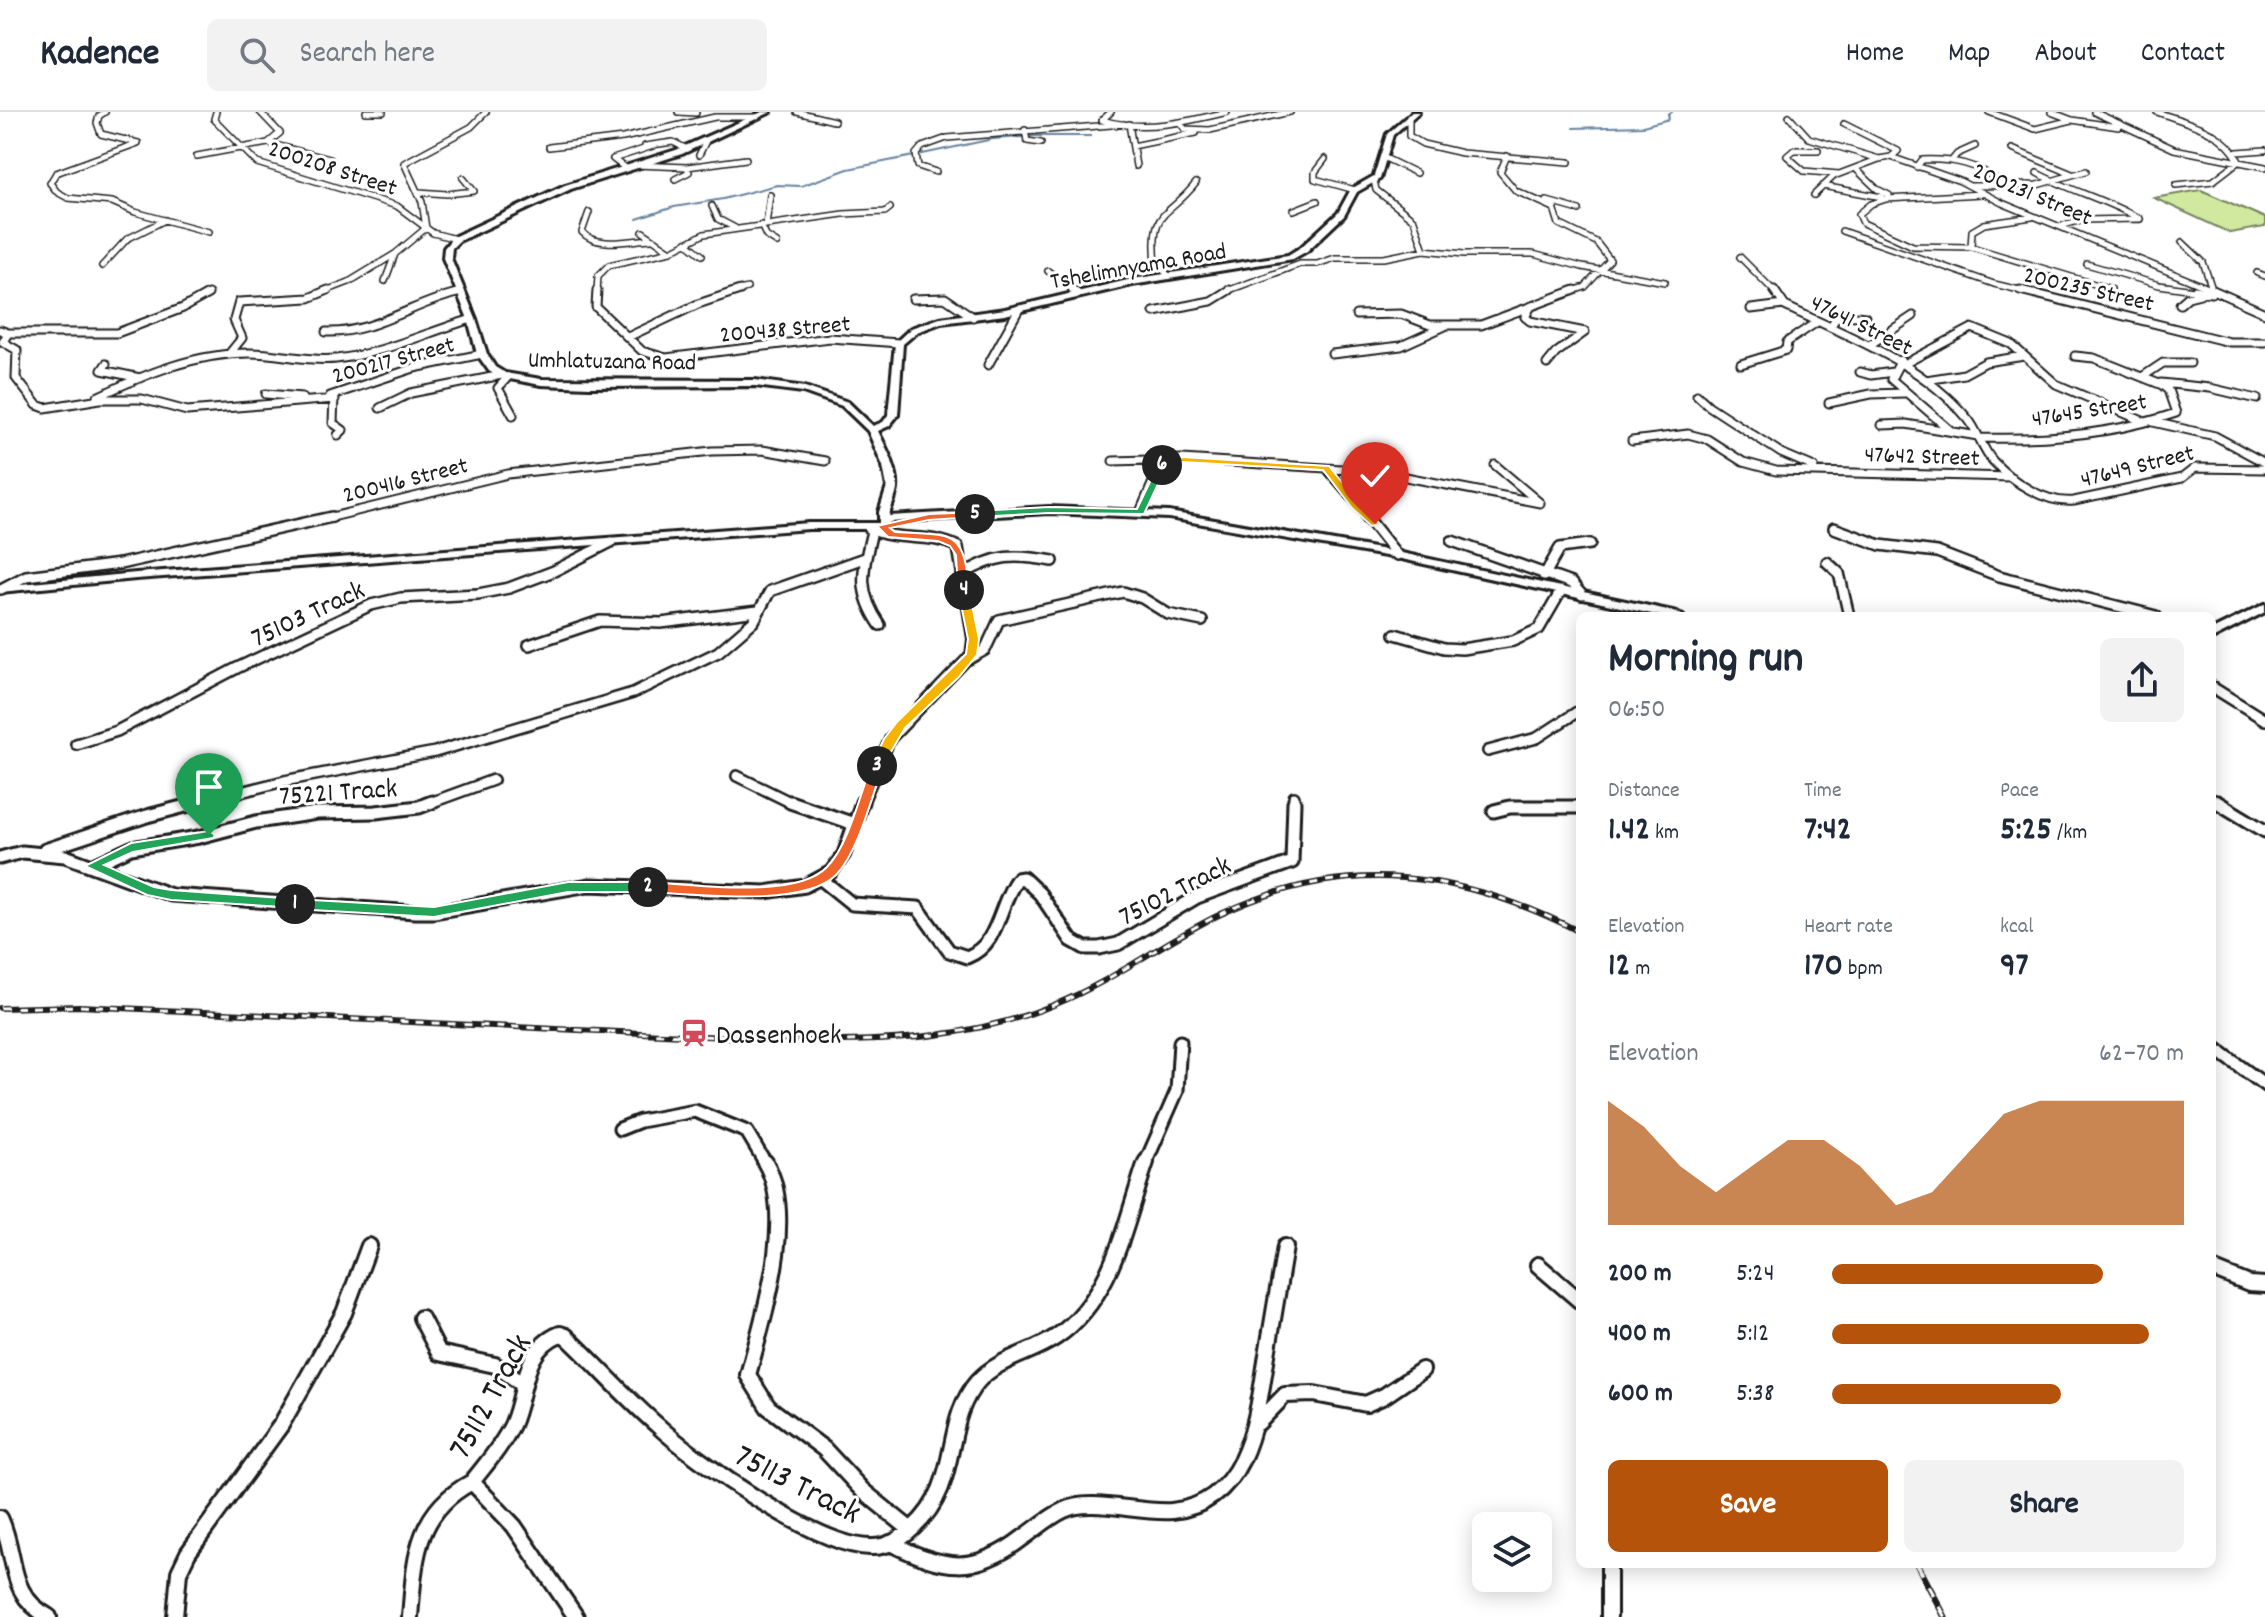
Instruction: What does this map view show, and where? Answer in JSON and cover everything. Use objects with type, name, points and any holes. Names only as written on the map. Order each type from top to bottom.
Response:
[{"type":"street","points":[[105,112],[99,116],[97,123],[101,134],[138,143],[62,170],[52,177],[50,183],[57,192],[68,198],[112,202],[209,232]]},
{"type":"street","name":"200208 Street","points":[[216,112],[214,119],[240,149],[266,166],[370,196],[411,215],[426,228],[456,239]]},
{"type":"street","points":[[260,112],[280,133],[268,143]]},
{"type":"street","points":[[366,112],[383,112]]},
{"type":"street","points":[[229,354],[242,338],[235,328],[237,303],[309,298],[349,282],[395,254],[426,228],[426,210],[404,163],[471,127],[486,112]]},
{"type":"street","points":[[678,112],[705,116]]},
{"type":"street","points":[[456,239],[568,187],[687,149],[768,112]]},
{"type":"street","points":[[797,112],[834,121]]},
{"type":"street","points":[[1111,112],[1102,120],[1126,124]]},
{"type":"street","points":[[936,172],[918,166],[916,154],[922,147],[947,138],[1025,130],[1180,123],[1227,112]]},
{"type":"street","points":[[1133,146],[1290,112]]},
{"type":"street","points":[[1989,112],[2034,129],[2072,120]]},
{"type":"street","points":[[2051,112],[2072,120],[2125,127]]},
{"type":"street","points":[[2094,112],[2174,149],[2265,167]]},
{"type":"street","points":[[2157,112],[2219,137],[2237,152],[2239,161]]},
{"type":"street","points":[[549,147],[626,137],[705,116],[740,113],[757,117]]},
{"type":"street","points":[[1412,114],[1408,134],[1420,142],[1463,152],[1569,162]]},
{"type":"street","points":[[1412,114],[1390,134],[1374,180],[1376,190],[1408,210],[1416,221],[1424,250]]},
{"type":"street","points":[[1789,116],[1809,138],[1879,159]]},
{"type":"street","points":[[1180,123],[1185,129],[1198,132]]},
{"type":"street","points":[[1126,124],[1136,166]]},
{"type":"street","name":"200231 Street","points":[[1844,124],[1916,167],[1971,186],[1983,194],[2215,292]]},
{"type":"street","points":[[1025,130],[1027,141],[1041,143]]},
{"type":"street","points":[[699,155],[706,141]]},
{"type":"street","points":[[687,149],[673,142],[657,144],[613,160],[630,167],[687,167],[746,159]]},
{"type":"street","points":[[197,156],[268,143],[330,159]]},
{"type":"street","points":[[1952,160],[1957,154],[1975,146]]},
{"type":"street","points":[[2012,149],[2073,174]]},
{"type":"street","points":[[1818,150],[1794,150],[1787,156],[1804,171],[1839,174]]},
{"type":"street","points":[[2237,152],[2265,150]]},
{"type":"street","points":[[1356,315],[1404,314],[1426,324],[1481,325],[1585,287],[1602,271],[1610,260],[1609,254],[1590,239],[1559,224],[1552,206],[1516,192],[1500,175],[1507,156]]},
{"type":"street","points":[[1814,195],[1839,174],[1895,156]]},
{"type":"street","points":[[1383,157],[1416,173]]},
{"type":"street","points":[[1325,159],[1315,172],[1315,179],[1355,190]]},
{"type":"street","points":[[1902,170],[1916,167],[1922,160],[1952,160],[1995,177],[2001,184]]},
{"type":"street","points":[[2176,185],[2213,181],[2239,161]]},
{"type":"street","points":[[675,179],[689,172],[687,167]]},
{"type":"street","points":[[1856,169],[1877,189],[1893,198]]},
{"type":"street","points":[[1971,186],[2035,185],[2086,171]]},
{"type":"street","points":[[2037,173],[2114,204],[2140,219],[2082,220],[2060,226]]},
{"type":"street","points":[[419,192],[457,194],[474,191],[463,178]]},
{"type":"street","name":"Tshelimnyama Road","points":[[899,343],[921,327],[1169,276],[1290,257],[1304,249],[1341,214],[1355,190],[1374,180]]},
{"type":"street","points":[[1169,276],[1156,263],[1155,223],[1196,183]]},
{"type":"street","points":[[1823,186],[1893,198],[1983,194]]},
{"type":"street","points":[[770,195],[764,225],[766,236],[777,243]]},
{"type":"street","points":[[1893,198],[1867,206],[1858,218],[1911,250],[1972,247],[2111,289]]},
{"type":"street","points":[[1294,210],[1307,201],[1317,201]]},
{"type":"street","points":[[1533,201],[1559,203],[1579,210]]},
{"type":"street","points":[[712,206],[718,219],[737,229]]},
{"type":"street","points":[[643,232],[671,251],[704,234],[885,212],[890,208]]},
{"type":"street","points":[[411,215],[426,210]]},
{"type":"street","points":[[589,212],[582,232],[588,239],[605,242],[651,239]]},
{"type":"street","points":[[1972,247],[1971,235],[1980,226],[2034,216]]},
{"type":"street","points":[[102,266],[127,239],[165,220]]},
{"type":"street","name":"200235 Street","points":[[1842,231],[1911,250],[2009,288],[2226,342],[2265,342]]},
{"type":"street","name":"Umhlatuzana Road","points":[[456,239],[448,248],[447,258],[472,319],[482,354],[492,369],[505,376],[574,384],[714,381],[776,385],[826,396],[844,404],[872,430],[890,476],[892,491],[875,523]]},
{"type":"street","points":[[686,242],[702,255]]},
{"type":"street","points":[[2182,242],[2203,262],[2215,292]]},
{"type":"street","points":[[1154,312],[1211,301],[1220,294],[1300,264],[1317,264],[1335,258],[1384,258],[1424,250],[1464,254],[1533,254],[1665,282]]},
{"type":"street","name":"200438 Street","points":[[671,251],[609,265],[598,276],[595,305],[642,351],[666,358],[810,339],[854,338],[899,343]]},
{"type":"street","points":[[385,281],[395,254]]},
{"type":"street","points":[[1290,257],[1300,264]]},
{"type":"street","points":[[1740,257],[1768,283],[1782,304],[1751,309]]},
{"type":"street","points":[[2087,264],[2159,285],[2215,292],[2265,313]]},
{"type":"street","points":[[1048,271],[1078,294]]},
{"type":"street","points":[[630,336],[659,326],[666,318],[698,304],[747,288]]},
{"type":"street","points":[[326,332],[349,332],[377,325],[421,303],[461,292]]},
{"type":"street","points":[[2180,304],[2194,294],[2215,292]]},
{"type":"street","points":[[208,294],[183,308],[117,333],[4,332],[3,342],[17,350],[16,378],[30,391],[37,405],[57,408],[91,400],[187,362],[254,353],[310,360],[340,358],[391,348],[437,328],[472,319]]},
{"type":"street","points":[[913,299],[945,298],[973,317]]},
{"type":"street","name":"47641 Street","points":[[1782,304],[1871,344],[1903,361],[1926,380]]},
{"type":"street","points":[[2256,308],[2265,304]]},
{"type":"street","points":[[1530,308],[1525,315],[1530,321],[1585,332],[1580,339],[1555,352],[1547,364]]},
{"type":"street","points":[[988,365],[1019,309]]},
{"type":"street","points":[[1830,327],[1839,314],[1865,317]]},
{"type":"street","points":[[1871,344],[1913,316]]},
{"type":"street","points":[[1741,364],[1787,349],[1787,342],[1817,322]]},
{"type":"street","points":[[1332,354],[1401,346],[1447,325]]},
{"type":"street","points":[[1950,430],[1891,379],[1903,361],[1939,348],[1970,328],[2011,344],[2056,384],[2149,422],[2215,436],[2265,463]]},
{"type":"street","points":[[872,430],[886,424],[893,415],[899,343]]},
{"type":"street","name":"200217 Street","points":[[266,394],[335,397],[414,368],[482,354]]},
{"type":"street","points":[[1926,380],[1964,374],[1986,362],[2024,356]]},
{"type":"street","name":"47645 Street","points":[[1882,425],[1950,430],[1978,437],[2058,437],[2149,422],[2176,412],[2168,390],[2159,383],[2094,358],[2075,356]]},
{"type":"street","points":[[2142,377],[2163,363],[2190,363]]},
{"type":"street","points":[[106,364],[102,370],[141,378]]},
{"type":"street","points":[[1860,372],[1871,375],[1893,372]]},
{"type":"street","points":[[380,408],[411,393],[505,376]]},
{"type":"street","points":[[505,376],[498,388],[513,415]]},
{"type":"street","name":"47649 Street","points":[[1926,380],[1968,419],[1992,460],[2011,477],[2042,495],[2069,502],[2096,494],[2170,482],[2185,477],[2195,468],[2265,469]]},
{"type":"street","points":[[2159,383],[2210,388],[2257,399]]},
{"type":"street","points":[[1829,403],[1871,394],[1904,393]]},
{"type":"street","points":[[1697,395],[1701,401],[1734,420],[1782,456],[1832,472]]},
{"type":"street","points":[[91,400],[142,399],[187,411],[335,397],[333,423],[343,430],[338,435]]},
{"type":"street","name":"47642 Street","points":[[1632,441],[1688,434],[1707,439],[1743,462],[1767,469],[2011,477]]},
{"type":"street","name":"200416 Street","points":[[1,589],[26,576],[120,564],[229,542],[508,474],[712,451],[762,450],[825,461]]},
{"type":"street","points":[[1113,461],[1182,459],[1375,471],[1540,503],[1495,465]]},
{"type":"street","points":[[1140,512],[1162,461]]},
{"type":"street","points":[[1326,468],[1356,506],[1375,524],[1397,555]]},
{"type":"street","points":[[1,589],[136,576],[1049,510],[1140,512],[1261,529],[1659,612]]},
{"type":"street","points":[[875,523],[892,535],[939,538],[954,544],[961,555],[973,639],[969,659]]},
{"type":"street","points":[[875,523],[864,558],[865,605],[880,625]]},
{"type":"street","points":[[1834,528],[1880,545],[1937,552],[1999,576],[2140,612]]},
{"type":"street","points":[[1452,541],[1576,585],[1582,595]]},
{"type":"street","name":"75103 Track","points":[[76,744],[128,726],[237,668],[371,605],[386,600],[474,595],[510,589],[548,576],[611,542]]},
{"type":"street","points":[[1544,576],[1560,548],[1590,544]]},
{"type":"street","points":[[962,575],[981,563],[1017,554],[1053,561]]},
{"type":"street","points":[[42,851],[147,816],[284,781],[435,752],[482,736],[590,708],[701,662],[746,629],[770,591],[864,558]]},
{"type":"street","points":[[1827,562],[1839,573],[1848,612]]},
{"type":"street","points":[[1395,634],[1453,649],[1513,641],[1539,629],[1561,591]]},
{"type":"street","points":[[2,856],[56,852],[152,891],[171,895],[425,912],[568,887],[610,885],[765,892],[801,887],[821,879],[839,863],[890,739],[969,659],[985,650],[999,620],[1112,592],[1136,595],[1168,614],[1202,621]]},
{"type":"street","points":[[2216,633],[2265,607]]},
{"type":"street","points":[[529,645],[600,621],[661,623],[758,611]]},
{"type":"street","points":[[2216,689],[2265,720]]},
{"type":"street","points":[[1488,751],[1537,738],[1576,713]]},
{"type":"street","points":[[737,776],[821,817],[854,824]]},
{"type":"street","name":"75221 Track","points":[[92,866],[131,848],[199,837],[256,822],[317,813],[376,812],[419,807],[493,780]]},
{"type":"street","name":"75102 Track","points":[[821,879],[852,904],[918,908],[949,951],[967,957],[981,950],[990,939],[1007,891],[1017,879],[1027,880],[1071,940],[1085,948],[1099,948],[1118,944],[1197,897],[1292,862],[1297,851],[1292,831],[1294,797]]},
{"type":"street","points":[[2216,801],[2265,831]]},
{"type":"street","points":[[1494,811],[1510,807],[1576,807]]},
{"type":"street","name":"75113 Track","points":[[555,1335],[566,1336],[680,1445],[753,1499],[823,1533],[864,1547],[890,1543],[911,1530],[939,1495],[951,1463],[959,1415],[981,1377],[999,1363],[1055,1338],[1067,1329],[1099,1290],[1120,1249],[1149,1153],[1180,1088],[1180,1042]]},
{"type":"street","points":[[2216,1049],[2265,1085]]},
{"type":"street","points":[[620,1129],[640,1121],[695,1111],[747,1132],[772,1174],[778,1197],[774,1273],[748,1375],[768,1407],[824,1449],[863,1491],[911,1530]]},
{"type":"street","points":[[175,1617],[179,1572],[188,1553],[281,1425],[344,1313],[369,1246]]},
{"type":"street","points":[[890,1543],[946,1567],[964,1568],[993,1560],[1055,1513],[1070,1507],[1181,1511],[1199,1506],[1216,1494],[1241,1464],[1257,1424],[1285,1247]]},
{"type":"street","points":[[1538,1265],[1576,1298]]},
{"type":"street","points":[[2216,1271],[2249,1284],[2265,1285]]},
{"type":"street","points":[[421,1318],[439,1353],[495,1365],[523,1384]]},
{"type":"street","name":"75112 Track","points":[[472,1482],[513,1424],[526,1371],[537,1351],[555,1335]]},
{"type":"street","points":[[1257,1424],[1285,1395],[1314,1394],[1366,1404],[1384,1396],[1422,1370]]},
{"type":"street","points":[[410,1617],[415,1558],[421,1537],[440,1502],[452,1490],[472,1482],[490,1497],[576,1617]]},
{"type":"street","points":[[0,1518],[20,1591],[40,1614],[49,1617]]},
{"type":"street","points":[[1609,1568],[1609,1617]]},
{"type":"green space","points":[[2201,190],[2265,218],[2265,227],[2230,233],[2154,198]]},
{"type":"waterway","points":[[1573,128],[1643,126],[1669,119],[1668,114],[1672,112]]},
{"type":"waterway","points":[[1026,136],[1091,136]]},
{"type":"waterway","points":[[918,155],[993,139],[1022,137]]},
{"type":"waterway","points":[[637,219],[674,207],[723,199],[777,185],[801,186],[848,169],[914,156]]},
{"type":"railway","points":[[0,1008],[79,1006],[807,1041],[871,1040],[934,1035],[996,1024],[1026,1015],[1099,984],[1221,914],[1267,895],[1313,883],[1358,878],[1402,878],[1447,884],[1491,895],[1576,930]]},
{"type":"railway","points":[[1919,1568],[1945,1617]]},
{"type":"place","name":"Dassenhoek","points":[[694,1033]]},
{"type":"route","points":[[209,835],[131,848],[92,866],[152,891],[171,895],[415,912],[434,912],[589,885],[765,892],[805,886],[821,879],[839,863],[890,739],[924,701],[955,675],[971,655],[973,647],[958,547],[939,538],[892,535],[883,530],[883,525],[929,517],[1049,510],[1140,512],[1162,461],[1182,459],[1326,468],[1346,495],[1375,524]]}]
